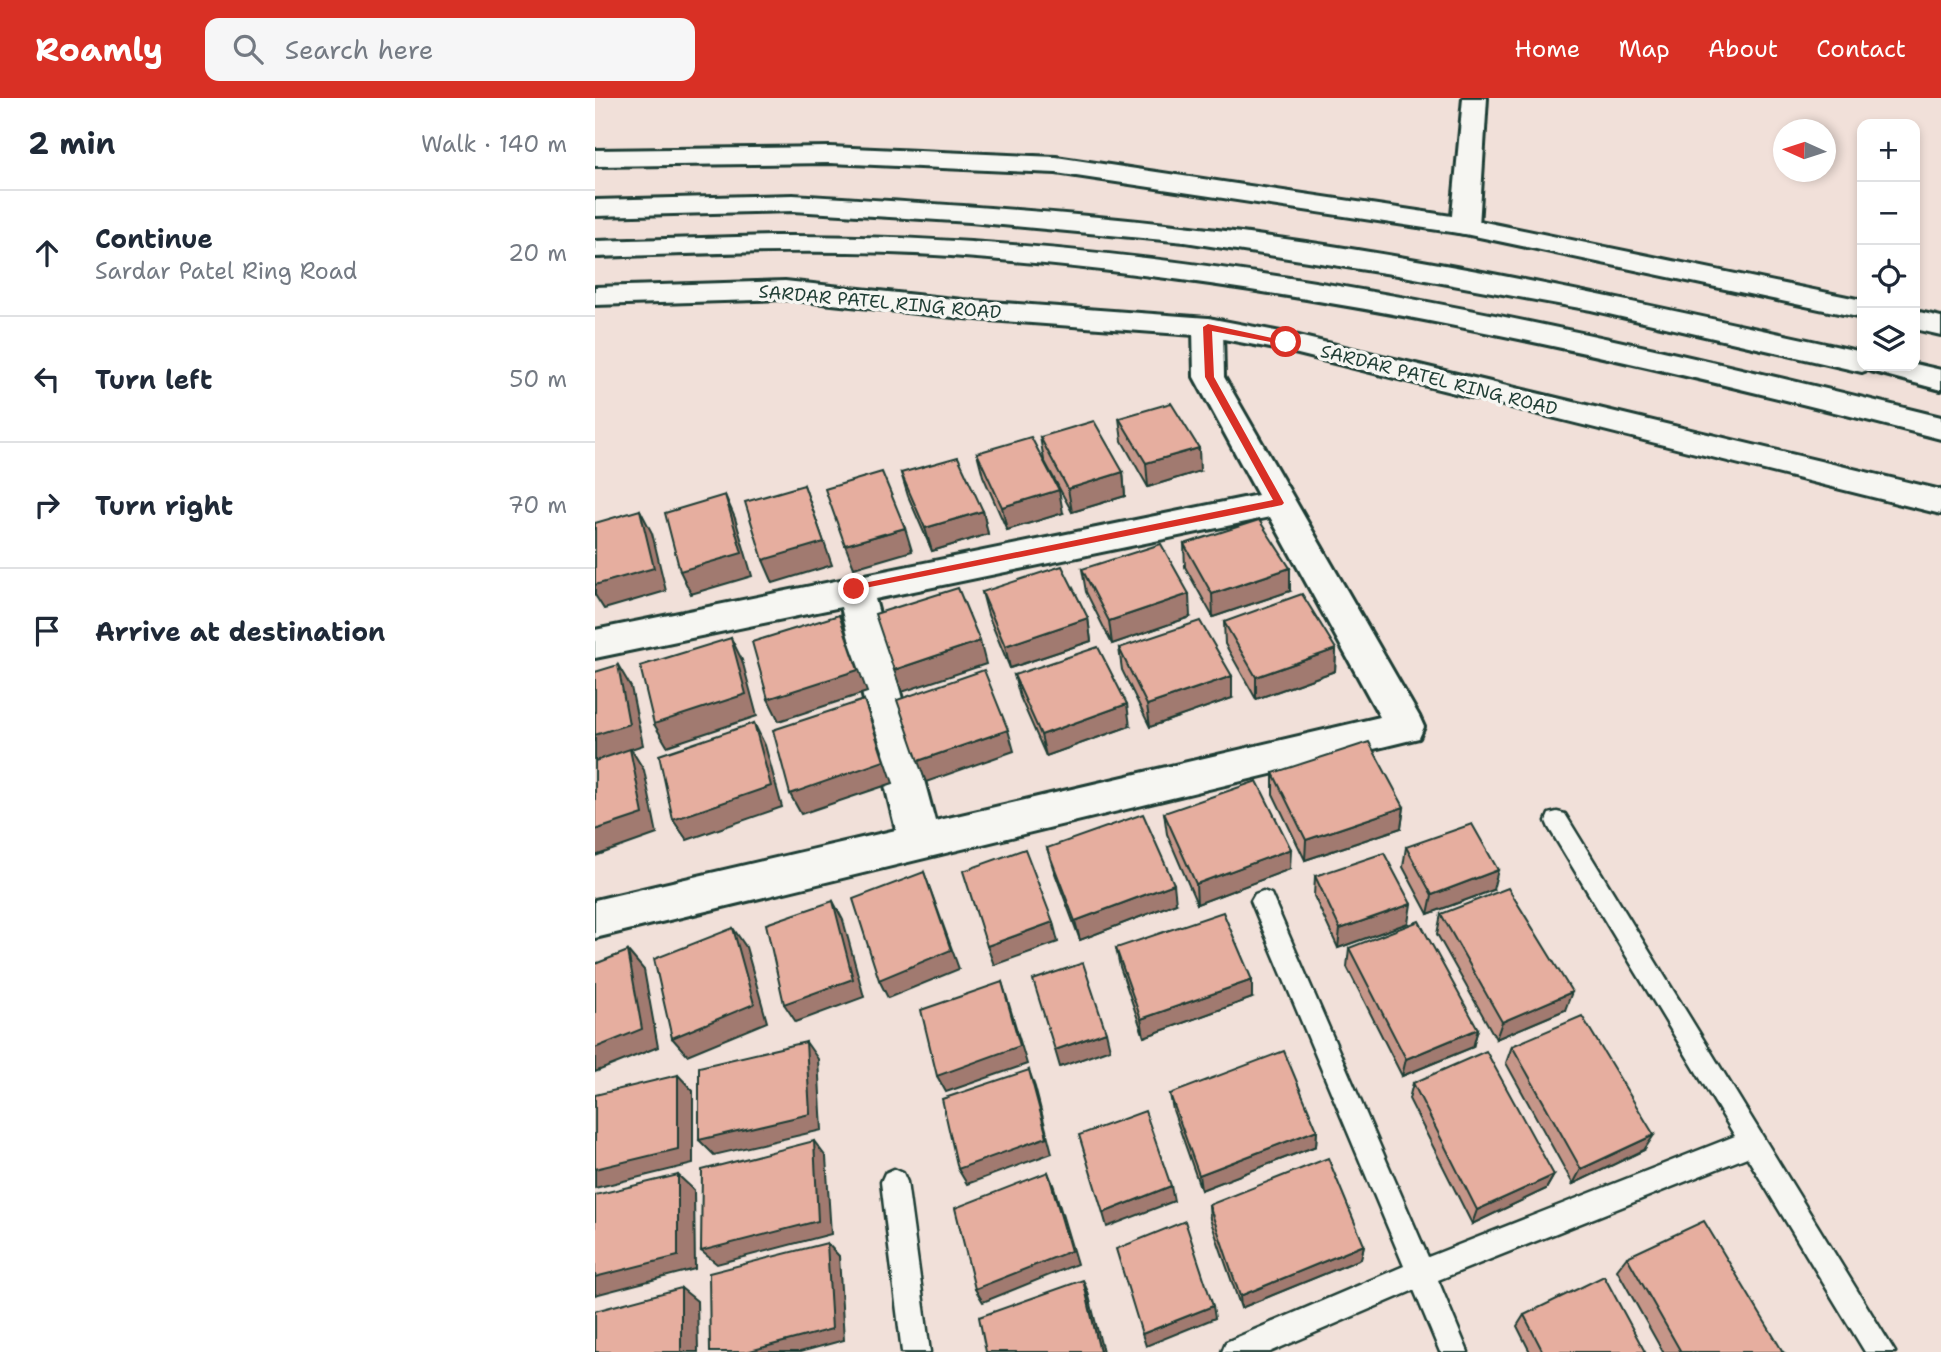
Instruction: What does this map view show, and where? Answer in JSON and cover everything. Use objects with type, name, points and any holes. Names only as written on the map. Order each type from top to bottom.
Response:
[{"type":"main road","points":[[1465,226],[1475,98]]},
{"type":"main road","points":[[595,158],[830,155],[1056,165],[1465,226],[1857,308]]},
{"type":"main road","points":[[595,208],[793,203],[970,214],[1185,234],[1398,266],[1577,298],[1857,361]]},
{"type":"main road","points":[[595,249],[765,243],[950,248],[1155,267],[1380,303],[1564,338],[1735,375],[1941,428]]},
{"type":"main road","name":"SARDAR PATEL RING ROAD","points":[[595,296],[785,290],[963,310],[1208,327],[1286,342],[1941,502]]},
{"type":"main road","points":[[1920,321],[1941,326]]},
{"type":"main road","points":[[595,919],[1405,727],[1209,377],[1208,327]]},
{"type":"main road","points":[[1901,371],[1941,380]]},
{"type":"main road","points":[[595,644],[1279,503]]},
{"type":"main road","points":[[854,589],[920,842]]},
{"type":"lane","points":[[1557,821],[1881,1352]]},
{"type":"lane","points":[[1263,901],[1454,1352]]},
{"type":"lane","points":[[1237,1352],[1419,1274],[1753,1142]]},
{"type":"lane","points":[[894,1182],[916,1352]]},
{"type":"building","points":[[1171,403],[1199,448],[1146,463],[1119,418]]},
{"type":"building","points":[[1094,421],[1123,472],[1068,489],[1040,437]]},
{"type":"building","points":[[1031,437],[1059,490],[1002,507],[977,453]]},
{"type":"building","points":[[958,457],[983,511],[925,528],[901,473]]},
{"type":"building","points":[[882,472],[905,528],[845,545],[825,489]]},
{"type":"building","points":[[804,485],[824,542],[763,560],[745,502]]},
{"type":"building","points":[[725,495],[742,553],[680,571],[665,513]]},
{"type":"building","points":[[640,510],[654,568],[595,585],[595,523]]},
{"type":"building","points":[[1259,520],[1290,568],[1212,594],[1184,544]]},
{"type":"building","points":[[1161,544],[1189,594],[1109,621],[1082,569]]},
{"type":"building","points":[[1062,566],[1088,618],[1005,646],[982,592]]},
{"type":"building","points":[[958,588],[980,641],[894,670],[875,614]]},
{"type":"building","points":[[1302,594],[1336,649],[1256,677],[1224,622]]},
{"type":"building","points":[[839,615],[858,670],[768,699],[752,642]]},
{"type":"building","points":[[1200,621],[1232,676],[1147,705],[1119,648]]},
{"type":"building","points":[[731,638],[746,694],[654,724],[640,666]]},
{"type":"building","points":[[1098,647],[1127,704],[1041,735],[1014,675]]},
{"type":"building","points":[[618,665],[629,724],[595,735],[595,672]]},
{"type":"building","points":[[984,670],[1008,730],[918,761],[897,700]]},
{"type":"building","points":[[864,700],[884,761],[790,794],[773,730]]},
{"type":"building","points":[[754,723],[771,786],[673,820],[659,755]]},
{"type":"building","points":[[1369,742],[1404,807],[1306,840],[1273,773]]},
{"type":"building","points":[[630,749],[643,814],[595,830],[595,761]]},
{"type":"building","points":[[1257,781],[1291,849],[1196,884],[1164,813]]},
{"type":"building","points":[[1143,814],[1174,884],[1075,921],[1047,848]]},
{"type":"building","points":[[1472,824],[1498,870],[1432,895],[1406,847]]},
{"type":"building","points":[[1025,849],[1053,922],[987,946],[963,871]]},
{"type":"building","points":[[1384,853],[1411,904],[1340,929],[1315,876]]},
{"type":"building","points":[[924,872],[951,950],[879,980],[853,899]]},
{"type":"building","points":[[1508,888],[1572,992],[1502,1022],[1441,914]]},
{"type":"building","points":[[833,901],[853,979],[784,1004],[766,924]]},
{"type":"building","points":[[1223,912],[1252,980],[1141,1019],[1116,948]]},
{"type":"building","points":[[1419,921],[1478,1029],[1406,1059],[1349,948]]},
{"type":"building","points":[[733,928],[754,1004],[672,1038],[654,959]]},
{"type":"building","points":[[628,951],[642,1029],[595,1048],[595,964]]},
{"type":"building","points":[[1083,963],[1106,1032],[1055,1050],[1033,980]]},
{"type":"building","points":[[1002,982],[1020,1046],[937,1076],[921,1010]]},
{"type":"building","points":[[1582,1016],[1654,1135],[1581,1169],[1512,1046]]},
{"type":"building","points":[[806,1042],[810,1114],[699,1140],[699,1067]]},
{"type":"building","points":[[1284,1051],[1317,1130],[1199,1175],[1170,1094]]},
{"type":"building","points":[[1486,1051],[1554,1175],[1477,1210],[1413,1083]]},
{"type":"building","points":[[1029,1070],[1047,1137],[958,1169],[942,1099]]},
{"type":"building","points":[[678,1075],[678,1149],[595,1169],[595,1095]]},
{"type":"building","points":[[1145,1111],[1171,1186],[1103,1213],[1079,1135]]},
{"type":"building","points":[[814,1141],[818,1221],[701,1251],[702,1170]]},
{"type":"building","points":[[1328,1158],[1364,1245],[1240,1296],[1209,1205]]},
{"type":"building","points":[[1048,1172],[1071,1251],[975,1289],[955,1208]]},
{"type":"building","points":[[678,1175],[678,1256],[595,1277],[595,1195]]},
{"type":"building","points":[[1185,1221],[1213,1306],[1142,1334],[1116,1249]]},
{"type":"building","points":[[1704,1221],[1783,1352],[1681,1352],[1627,1257]]},
{"type":"building","points":[[827,1243],[832,1329],[746,1352],[710,1352],[709,1273]]},
{"type":"building","points":[[1604,1276],[1645,1352],[1543,1352],[1524,1315]]},
{"type":"building","points":[[1083,1280],[1100,1352],[986,1352],[979,1317]]},
{"type":"building","points":[[681,1288],[681,1352],[595,1352],[595,1311]]},
{"type":"route","points":[[854,589],[1279,503],[1209,377],[1208,327],[1286,342]]}]
